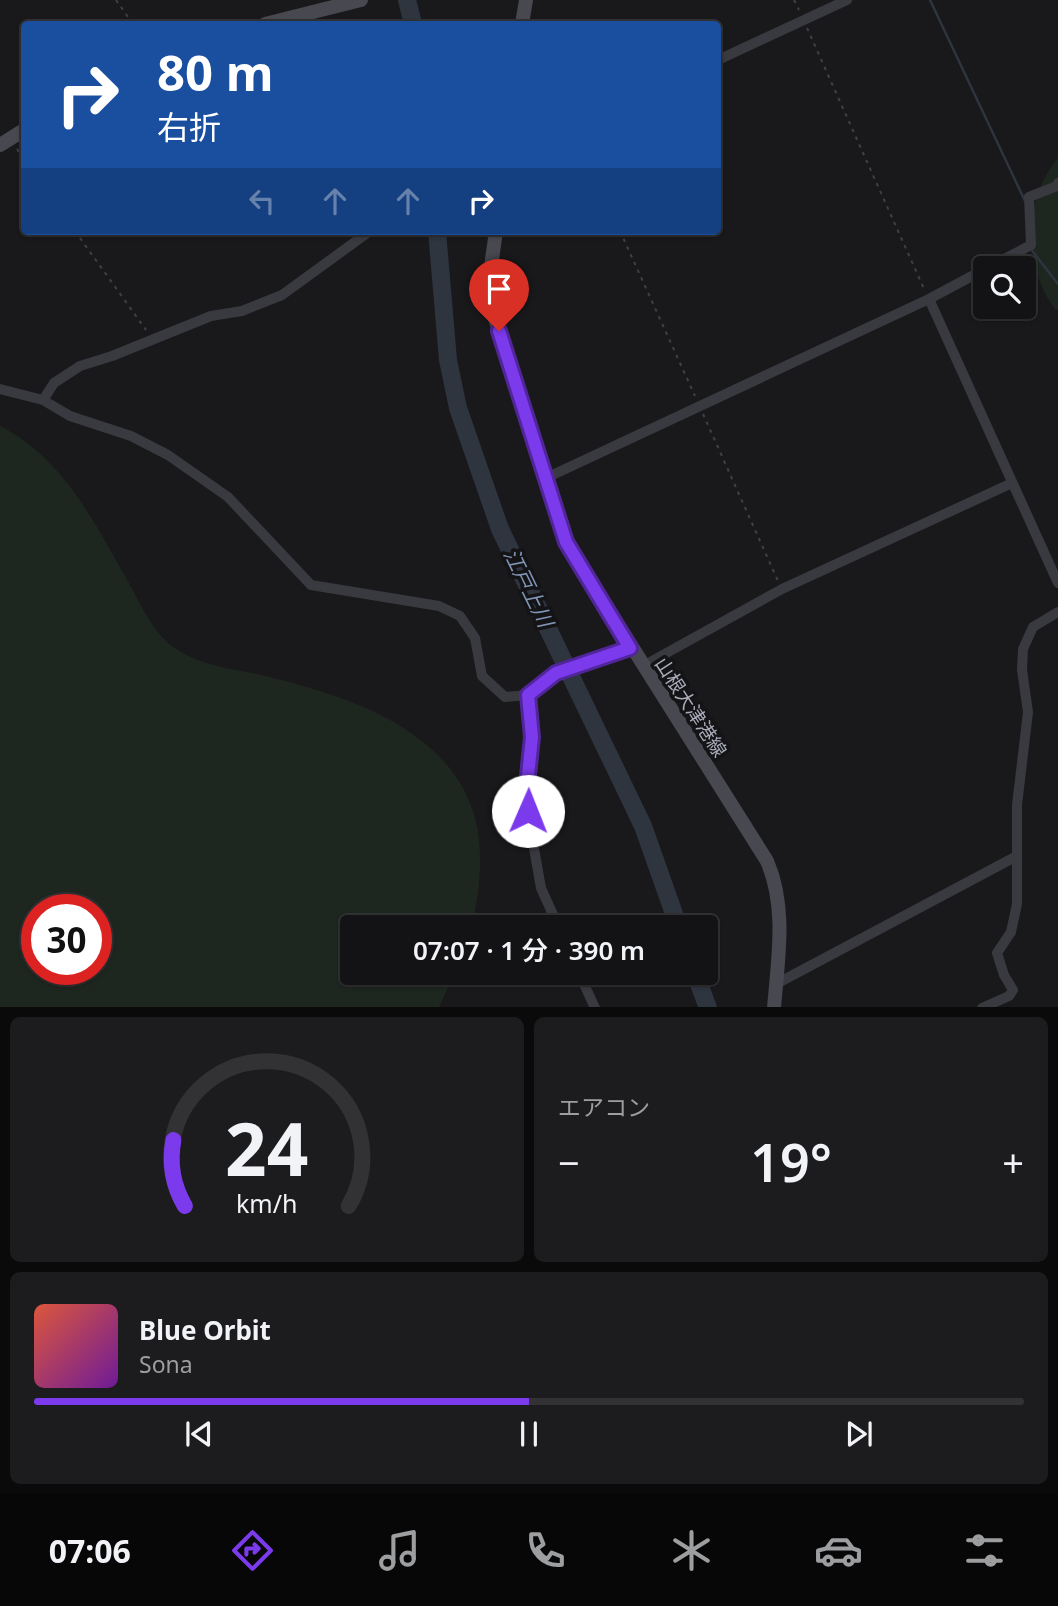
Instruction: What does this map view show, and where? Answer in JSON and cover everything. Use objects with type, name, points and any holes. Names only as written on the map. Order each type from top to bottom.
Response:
[{"type":"main road","points":[[277,21],[360,0]]},
{"type":"main road","points":[[522,21],[526,0]]},
{"type":"main road","points":[[0,145],[21,132]]},
{"type":"main road","name":"山根大津港線","points":[[495,235],[489,281],[491,306],[566,542],[630,648],[767,862],[775,880],[779,919],[774,1007]]},
{"type":"street","points":[[721,59],[847,0]]},
{"type":"street","points":[[1009,256],[1031,245],[1029,197],[1057,186],[1058,183]]},
{"type":"street","points":[[43,400],[54,383],[80,366],[211,316],[242,311],[282,295],[364,235]]},
{"type":"street","points":[[546,478],[929,299],[973,275]]},
{"type":"street","points":[[929,299],[1012,483],[1056,567],[1058,583]]},
{"type":"street","points":[[0,390],[43,400],[70,416],[131,436],[197,473],[228,498],[311,585],[439,606],[460,616],[470,627],[482,676],[505,697],[528,695],[556,673],[630,648]]},
{"type":"street","points":[[643,666],[782,589],[1012,483]]},
{"type":"street","points":[[982,1007],[1009,996],[1013,990],[1004,975],[997,953],[1011,932],[1017,904],[1017,805],[1028,712],[1022,670],[1023,649],[1033,627],[1058,612]]},
{"type":"street","points":[[528,695],[532,737],[526,795],[541,888],[553,915]]},
{"type":"street","points":[[776,984],[1015,857]]},
{"type":"street","points":[[585,985],[595,1007]]},
{"type":"path","points":[[116,0],[131,21]]},
{"type":"path","points":[[794,0],[929,299]]},
{"type":"path","points":[[78,235],[153,340]]},
{"type":"shaded area","points":[[1058,158],[1056,310],[1037,275],[1036,256],[1033,255],[1033,213],[1047,174]]},
{"type":"shaded area","points":[[0,426],[42,456],[76,494],[150,621],[160,635],[177,650],[215,665],[301,685],[365,707],[395,722],[422,741],[446,763],[464,790],[476,822],[480,862],[474,915],[340,915],[340,985],[449,985],[439,1007],[0,1007]]},
{"type":"waterway","name":"江戸上川","points":[[407,0],[412,21]]},
{"type":"waterway","points":[[930,0],[1025,201]]},
{"type":"waterway","name":"江戸上川","points":[[437,235],[448,360],[458,408],[500,529],[643,826],[674,915]]},
{"type":"waterway","points":[[1030,248],[1058,284]]},
{"type":"waterway","name":"江戸上川","points":[[699,985],[708,1007]]},
{"type":"route","points":[[499,331],[566,542],[630,648],[556,673],[528,695],[532,737],[526,795],[528,811]]}]
